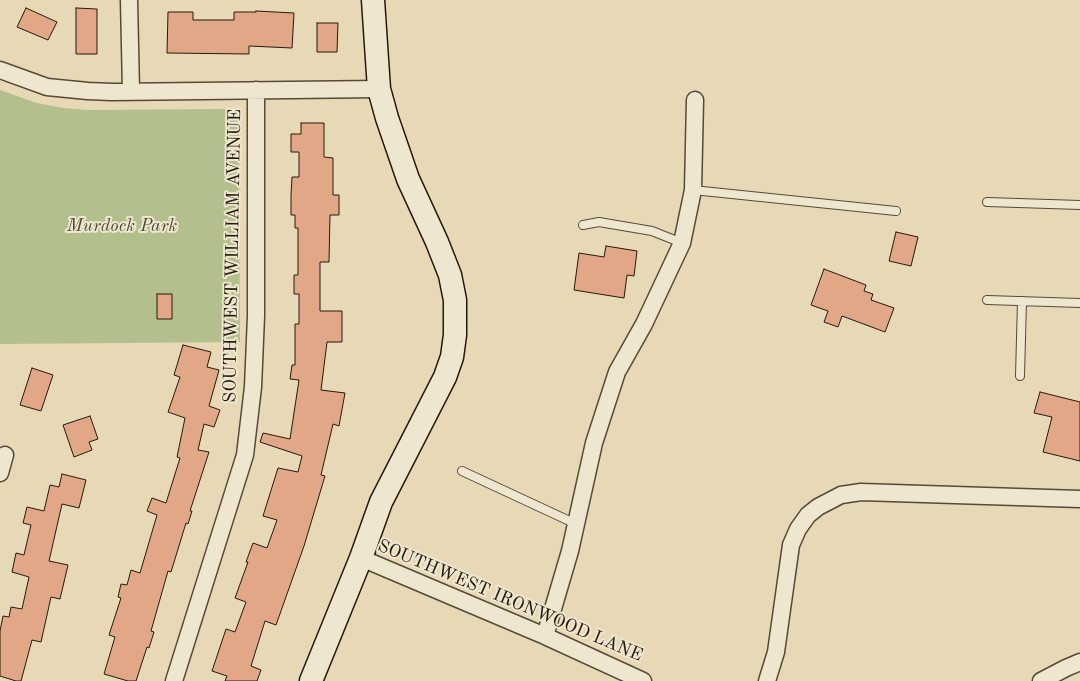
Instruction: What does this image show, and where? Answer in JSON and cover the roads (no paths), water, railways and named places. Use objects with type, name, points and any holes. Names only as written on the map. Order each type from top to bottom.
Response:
[{"type":"main road","points":[[310,681],[361,558],[381,502],[445,377],[452,357],[456,325],[455,300],[450,274],[408,179],[379,89],[376,67],[373,0]]},
{"type":"street","points":[[129,0],[131,91]]},
{"type":"street","points":[[0,70],[47,87],[88,91],[379,89]]},
{"type":"street","name":"SOUTHWEST WILLIAM AVENUE","points":[[174,681],[245,455],[253,387],[256,325],[256,90]]},
{"type":"street","points":[[545,636],[570,551],[594,442],[617,372],[644,324],[682,243],[693,190],[695,100]]},
{"type":"street","points":[[0,473],[5,455]]},
{"type":"street","points":[[767,681],[776,652],[791,545],[798,529],[808,515],[818,507],[841,495],[861,492],[1080,499]]},
{"type":"street","name":"SOUTHWEST IRONWOOD LANE","points":[[361,558],[545,636],[643,681]]},
{"type":"street","points":[[1041,681],[1080,662]]},
{"type":"lane","points":[[693,190],[896,211]]},
{"type":"lane","points":[[988,202],[1080,205]]},
{"type":"lane","points":[[583,224],[599,222],[652,231],[682,243]]},
{"type":"lane","points":[[987,300],[1080,303]]},
{"type":"lane","points":[[1020,376],[1022,301]]},
{"type":"lane","points":[[462,471],[576,524]]},
{"type":"park label","name":"Murdock Park","points":[[122,226]]}]
